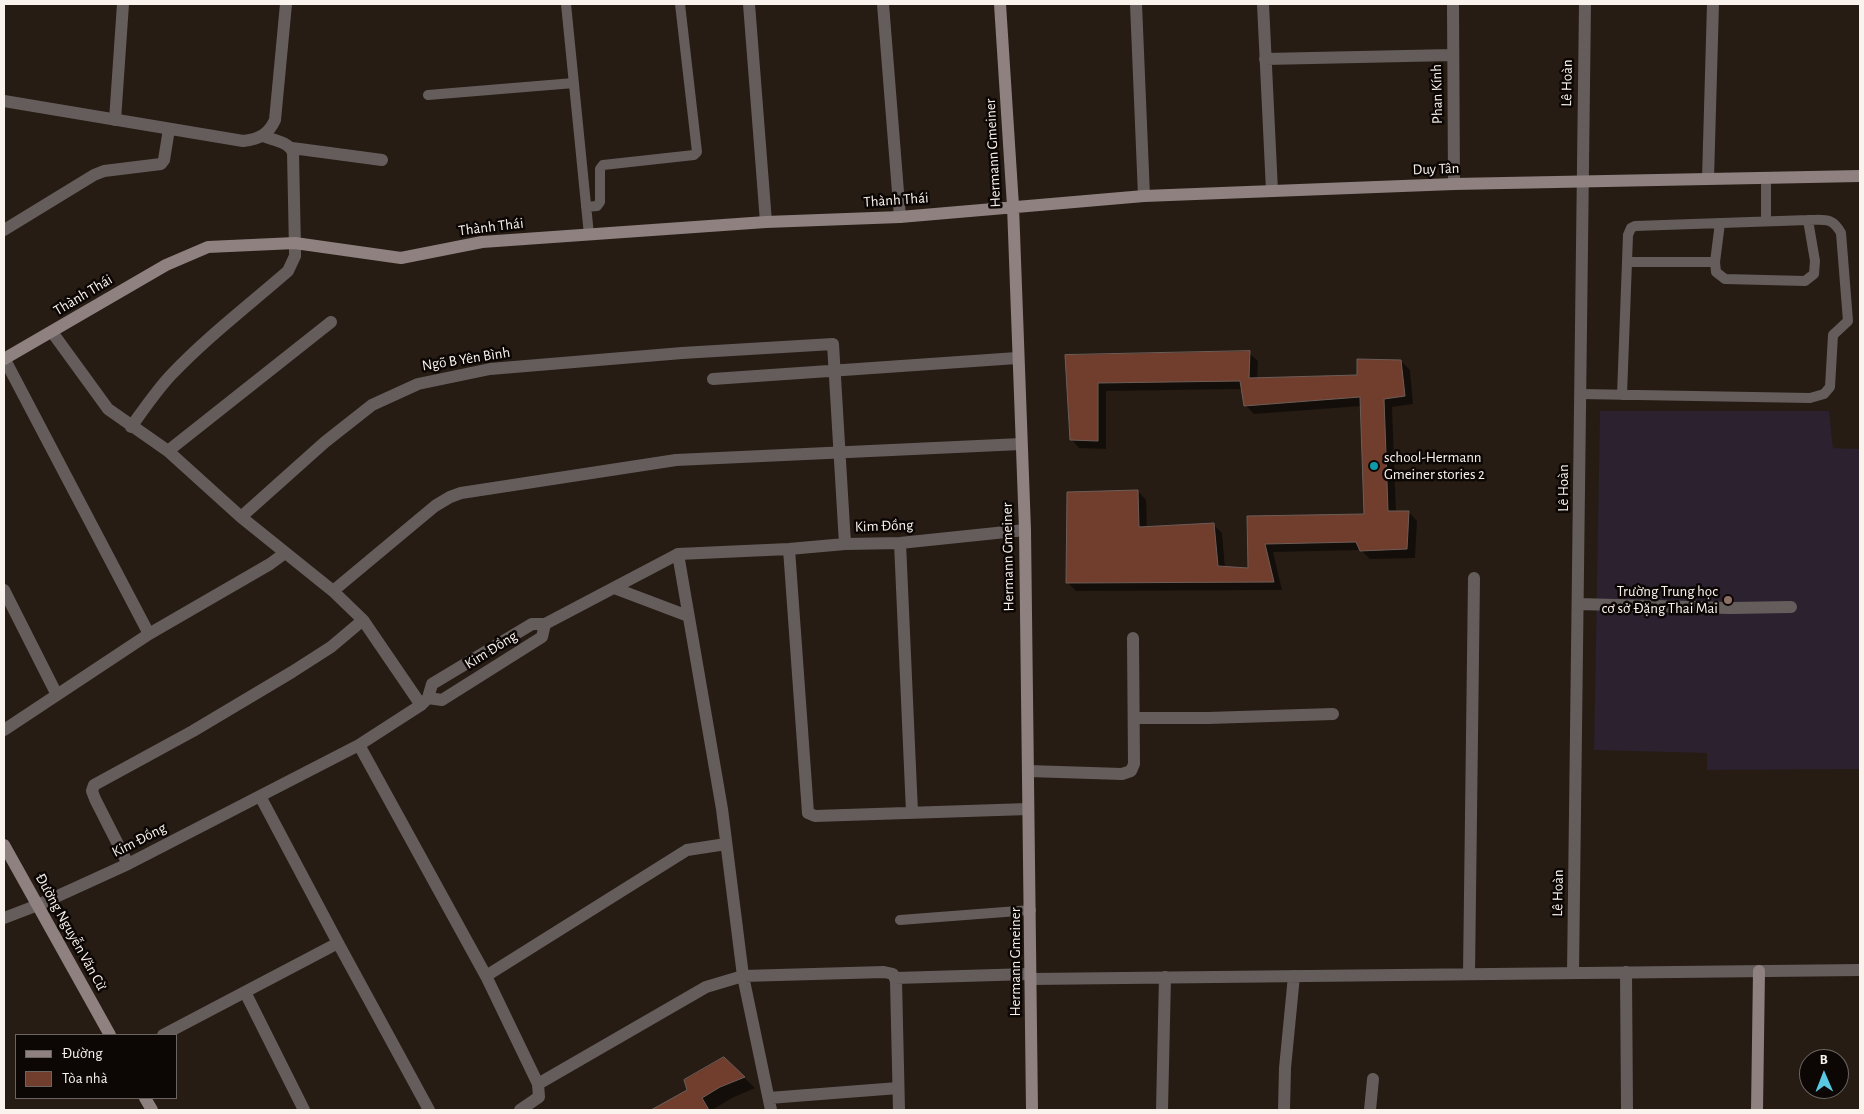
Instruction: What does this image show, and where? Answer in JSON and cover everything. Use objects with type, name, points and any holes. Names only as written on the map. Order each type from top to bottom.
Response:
[{"type":"street","points":[[115,120],[119,4]]},
{"type":"street","points":[[4,101],[243,141],[263,136],[271,128],[275,120],[286,4]]},
{"type":"street","points":[[749,4],[766,222]]},
{"type":"street","points":[[883,4],[900,216]]},
{"type":"street","name":"Hermann Gmeiner","points":[[1000,4],[1012,206],[1025,530],[1032,1110]]},
{"type":"street","points":[[1136,4],[1144,196]]},
{"type":"street","points":[[1263,4],[1272,191]]},
{"type":"street","name":"Phan Kính","points":[[1453,4],[1454,184]]},
{"type":"street","name":"Lê Hoàn","points":[[1573,973],[1585,4]]},
{"type":"street","points":[[1708,179],[1712,4]]},
{"type":"street","points":[[1265,59],[1452,55]]},
{"type":"street","points":[[4,230],[94,175],[104,171],[161,164],[164,160],[169,128]]},
{"type":"street","points":[[263,136],[292,148],[382,160]]},
{"type":"street","points":[[131,427],[170,376],[288,271],[295,256],[292,148]]},
{"type":"street","name":"Duy Tân","points":[[1012,206],[1144,196],[1454,184],[1860,176]]},
{"type":"street","name":"Thành Thái","points":[[4,359],[166,265],[208,247],[295,243],[401,258],[482,242],[766,222],[900,216],[1012,206]]},
{"type":"street","points":[[168,451],[331,322]]},
{"type":"street","points":[[52,332],[108,409],[131,427],[168,451],[241,518],[334,591],[364,620],[424,702],[432,684],[532,624],[545,624]]},
{"type":"street","name":"Ngõ B Yên Bình","points":[[241,518],[325,442],[372,405],[418,384],[490,369],[682,353],[833,344],[835,370]]},
{"type":"street","points":[[713,380],[1017,358]]},
{"type":"street","points":[[4,359],[149,634]]},
{"type":"street","points":[[835,370],[845,544]]},
{"type":"street","points":[[334,591],[434,506],[461,493],[676,460],[1021,444]]},
{"type":"street","name":"Kim Đồng","points":[[4,918],[38,905],[128,864],[359,745],[424,702],[442,700],[542,637],[545,624],[678,554],[789,549],[845,544],[900,544],[1025,530]]},
{"type":"street","points":[[900,544],[912,812]]},
{"type":"street","points":[[789,549],[808,813],[815,816],[1028,809]]},
{"type":"street","points":[[4,730],[149,634],[270,564],[284,553]]},
{"type":"street","points":[[678,554],[722,809],[743,976],[770,1104],[898,1088]]},
{"type":"street","points":[[1469,974],[1474,578]]},
{"type":"street","points":[[614,588],[688,616]]},
{"type":"street","points":[[4,590],[57,695]]},
{"type":"street","points":[[1578,604],[1730,608],[1791,607]]},
{"type":"street","points":[[128,864],[95,798],[92,791],[94,785],[292,672],[331,647],[364,620]]},
{"type":"street","points":[[1028,771],[1122,774],[1131,771],[1134,764],[1133,638]]},
{"type":"street","points":[[471,660],[481,676]]},
{"type":"street","points":[[1134,718],[1333,714]]},
{"type":"street","points":[[359,745],[486,976],[538,1084],[539,1097],[520,1110]]},
{"type":"street","points":[[260,796],[430,1110]]},
{"type":"street","name":"Đường Nguyễn Văn Cừ","points":[[4,844],[109,1034]]},
{"type":"street","points":[[486,976],[687,850],[726,844]]},
{"type":"street","points":[[165,1034],[338,943]]},
{"type":"street","points":[[895,978],[1860,970]]},
{"type":"street","points":[[1757,1110],[1759,971]]},
{"type":"street","points":[[538,1084],[706,987],[743,976],[884,972],[890,973],[895,978],[899,1110]]},
{"type":"street","points":[[1626,972],[1627,1110]]},
{"type":"street","points":[[1284,1110],[1285,1068],[1294,976]]},
{"type":"street","points":[[1162,1110],[1165,977]]},
{"type":"street","points":[[245,992],[304,1110]]},
{"type":"street","points":[[1370,1110],[1373,1079]]},
{"type":"street","points":[[146,1099],[152,1110]]},
{"type":"lane","points":[[566,4],[589,235]]},
{"type":"lane","points":[[586,207],[597,206],[600,202],[600,169],[603,165],[694,155],[697,152],[680,4]]},
{"type":"lane","points":[[428,95],[574,83]]},
{"type":"lane","points":[[1766,177],[1766,221]]},
{"type":"lane","points":[[1720,223],[1715,262],[1716,272],[1725,279],[1805,281],[1814,274],[1816,261],[1808,220]]},
{"type":"lane","points":[[1580,394],[1810,398],[1824,394],[1830,386],[1833,335],[1848,321],[1841,233],[1836,224],[1827,220],[1808,220],[1634,226],[1631,228],[1628,234],[1622,394]]},
{"type":"lane","points":[[1627,262],[1715,262]]},
{"type":"lane","points":[[900,920],[1031,910]]},
{"type":"shaded area","name":"Trường Trung học cơ sở Đặng Thai Mai","points":[[1600,411],[1829,411],[1833,448],[1860,449],[1860,769],[1707,770],[1707,753],[1594,750]]},
{"type":"building","name":"school-Hermann Gmeiner stories 2","points":[[1250,351],[1249,378],[1357,375],[1357,359],[1401,360],[1405,396],[1384,399],[1388,511],[1409,511],[1407,549],[1360,551],[1356,542],[1265,544],[1274,582],[1066,583],[1067,492],[1138,490],[1139,527],[1214,523],[1218,566],[1248,568],[1247,516],[1364,514],[1360,397],[1244,406],[1240,381],[1098,383],[1098,441],[1070,440],[1065,355]]},
{"type":"building","points":[[724,1057],[745,1077],[720,1087],[702,1098],[709,1110],[651,1110],[687,1090],[684,1080]]},
{"type":"place","name":"school-Hermann Gmeiner stories 2","points":[[1374,466]]},
{"type":"place","name":"Trường Trung học cơ sở Đặng Thai Mai","points":[[1728,600]]}]
